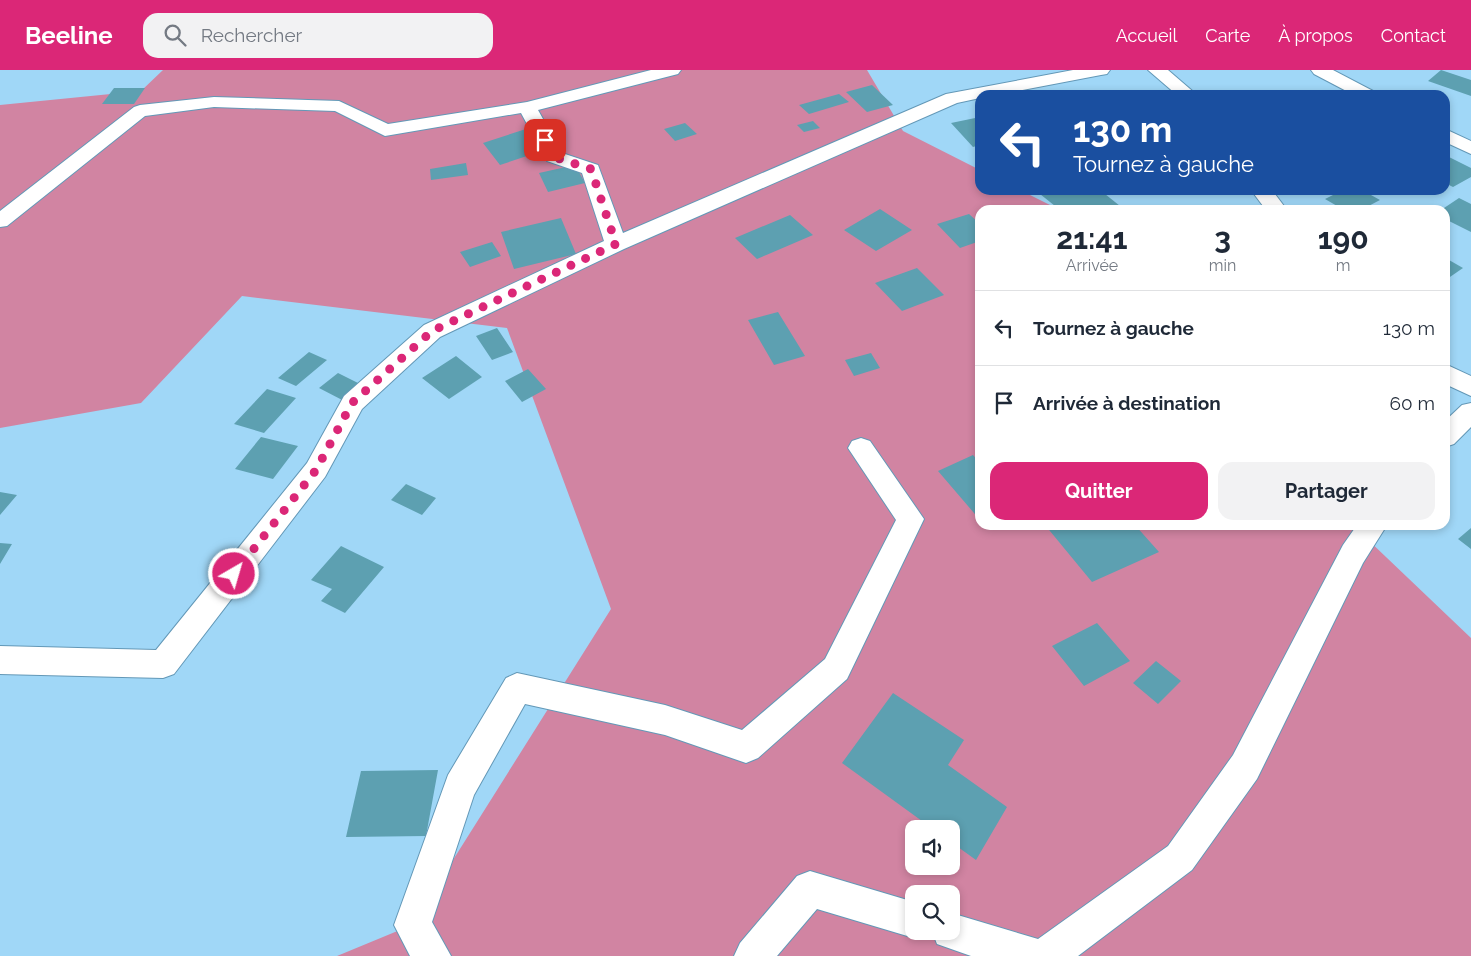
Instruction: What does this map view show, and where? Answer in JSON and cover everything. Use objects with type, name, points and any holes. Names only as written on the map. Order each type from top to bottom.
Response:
[{"type":"street","points":[[0,221],[140,110],[214,102],[339,106],[385,130],[527,107],[672,70]]},
{"type":"street","points":[[982,90],[1038,75],[1100,70]]},
{"type":"street","points":[[1158,70],[1182,90]]},
{"type":"street","points":[[1320,70],[1358,90]]},
{"type":"street","points":[[0,660],[164,664],[316,470],[352,403],[432,331],[616,244],[952,98],[975,92]]},
{"type":"street","points":[[527,107],[554,157],[591,169],[616,244]]},
{"type":"street","points":[[1450,138],[1471,148]]},
{"type":"street","points":[[1450,376],[1471,387]]},
{"type":"street","points":[[1450,432],[1471,412]]},
{"type":"street","points":[[432,956],[412,925],[460,787],[517,688],[665,720],[746,746],[836,669],[910,519],[861,448]]},
{"type":"street","points":[[1046,956],[1180,858],[1245,767],[1353,554],[1370,530]]},
{"type":"street","points":[[753,956],[810,890],[905,917]]},
{"type":"street","points":[[960,934],[1033,956]]},
{"type":"shaded area","points":[[163,70],[867,70],[903,131],[975,167],[975,195],[1030,195],[1050,205],[975,205],[975,530],[1362,530],[1365,537],[1471,638],[1471,956],[337,956],[412,925],[611,609],[507,328],[242,296],[141,403],[0,428],[0,105],[141,91]]},
{"type":"building","points":[[1441,70],[1471,80],[1471,96],[1428,81]]},
{"type":"building","points":[[872,85],[893,105],[867,112],[846,92]]},
{"type":"building","points":[[114,88],[145,88],[134,104],[102,104]]},
{"type":"building","points":[[839,94],[849,102],[809,114],[799,105]]},
{"type":"building","points":[[975,118],[975,146],[973,147],[951,123]]},
{"type":"building","points":[[813,121],[820,128],[804,132],[797,125]]},
{"type":"building","points":[[685,123],[697,134],[675,141],[664,129]]},
{"type":"building","points":[[529,128],[548,149],[500,165],[483,143]]},
{"type":"building","points":[[1450,158],[1471,168],[1471,177],[1453,187],[1450,186]]},
{"type":"building","points":[[466,163],[468,175],[431,180],[430,169]]},
{"type":"building","points":[[575,165],[585,183],[548,192],[539,173]]},
{"type":"building","points":[[1041,195],[1106,195],[1119,205],[1054,205]]},
{"type":"building","points":[[1333,195],[1371,195],[1380,200],[1370,205],[1335,205],[1325,199]]},
{"type":"building","points":[[1459,198],[1471,204],[1471,232],[1450,222],[1448,205]]},
{"type":"building","points":[[880,209],[912,230],[876,251],[844,230]]},
{"type":"building","points":[[969,214],[975,219],[975,243],[960,248],[937,224]]},
{"type":"building","points":[[790,215],[813,235],[757,259],[735,238]]},
{"type":"building","points":[[561,218],[576,254],[514,269],[501,232]]},
{"type":"building","points":[[492,242],[501,256],[470,267],[460,252]]},
{"type":"building","points":[[1450,261],[1463,268],[1450,277]]},
{"type":"building","points":[[917,268],[944,295],[902,311],[875,283]]},
{"type":"building","points":[[778,312],[805,356],[774,365],[748,320]]},
{"type":"building","points":[[497,328],[513,352],[492,360],[476,336]]},
{"type":"building","points":[[309,352],[327,360],[296,386],[278,378]]},
{"type":"building","points":[[871,353],[880,368],[854,376],[845,360]]},
{"type":"building","points":[[456,356],[482,377],[449,399],[422,378]]},
{"type":"building","points":[[528,369],[546,389],[522,402],[505,381]]},
{"type":"building","points":[[338,373],[366,387],[348,403],[319,388]]},
{"type":"building","points":[[267,389],[296,398],[264,433],[234,424]]},
{"type":"building","points":[[261,437],[298,446],[273,479],[235,469]]},
{"type":"building","points":[[973,455],[975,457],[975,514],[938,471]]},
{"type":"building","points":[[406,484],[436,498],[422,515],[391,500]]},
{"type":"building","points":[[0,492],[17,495],[0,515]]},
{"type":"building","points":[[1471,528],[1471,549],[1458,539]]},
{"type":"building","points":[[1049,530],[1139,530],[1159,552],[1092,582]]},
{"type":"building","points":[[0,543],[12,544],[0,564]]},
{"type":"building","points":[[341,546],[384,567],[345,613],[321,601],[332,589],[311,580]]},
{"type":"building","points":[[1097,623],[1130,661],[1084,686],[1052,646]]},
{"type":"building","points":[[1156,661],[1181,681],[1158,704],[1133,683]]},
{"type":"building","points":[[893,693],[964,740],[948,765],[1007,807],[976,860],[960,848],[960,820],[921,820],[842,763]]},
{"type":"building","points":[[438,770],[426,836],[346,837],[361,771]]},
{"type":"route","points":[[234,574],[316,470],[352,403],[432,331],[616,244],[591,169],[554,157],[545,140]]}]
